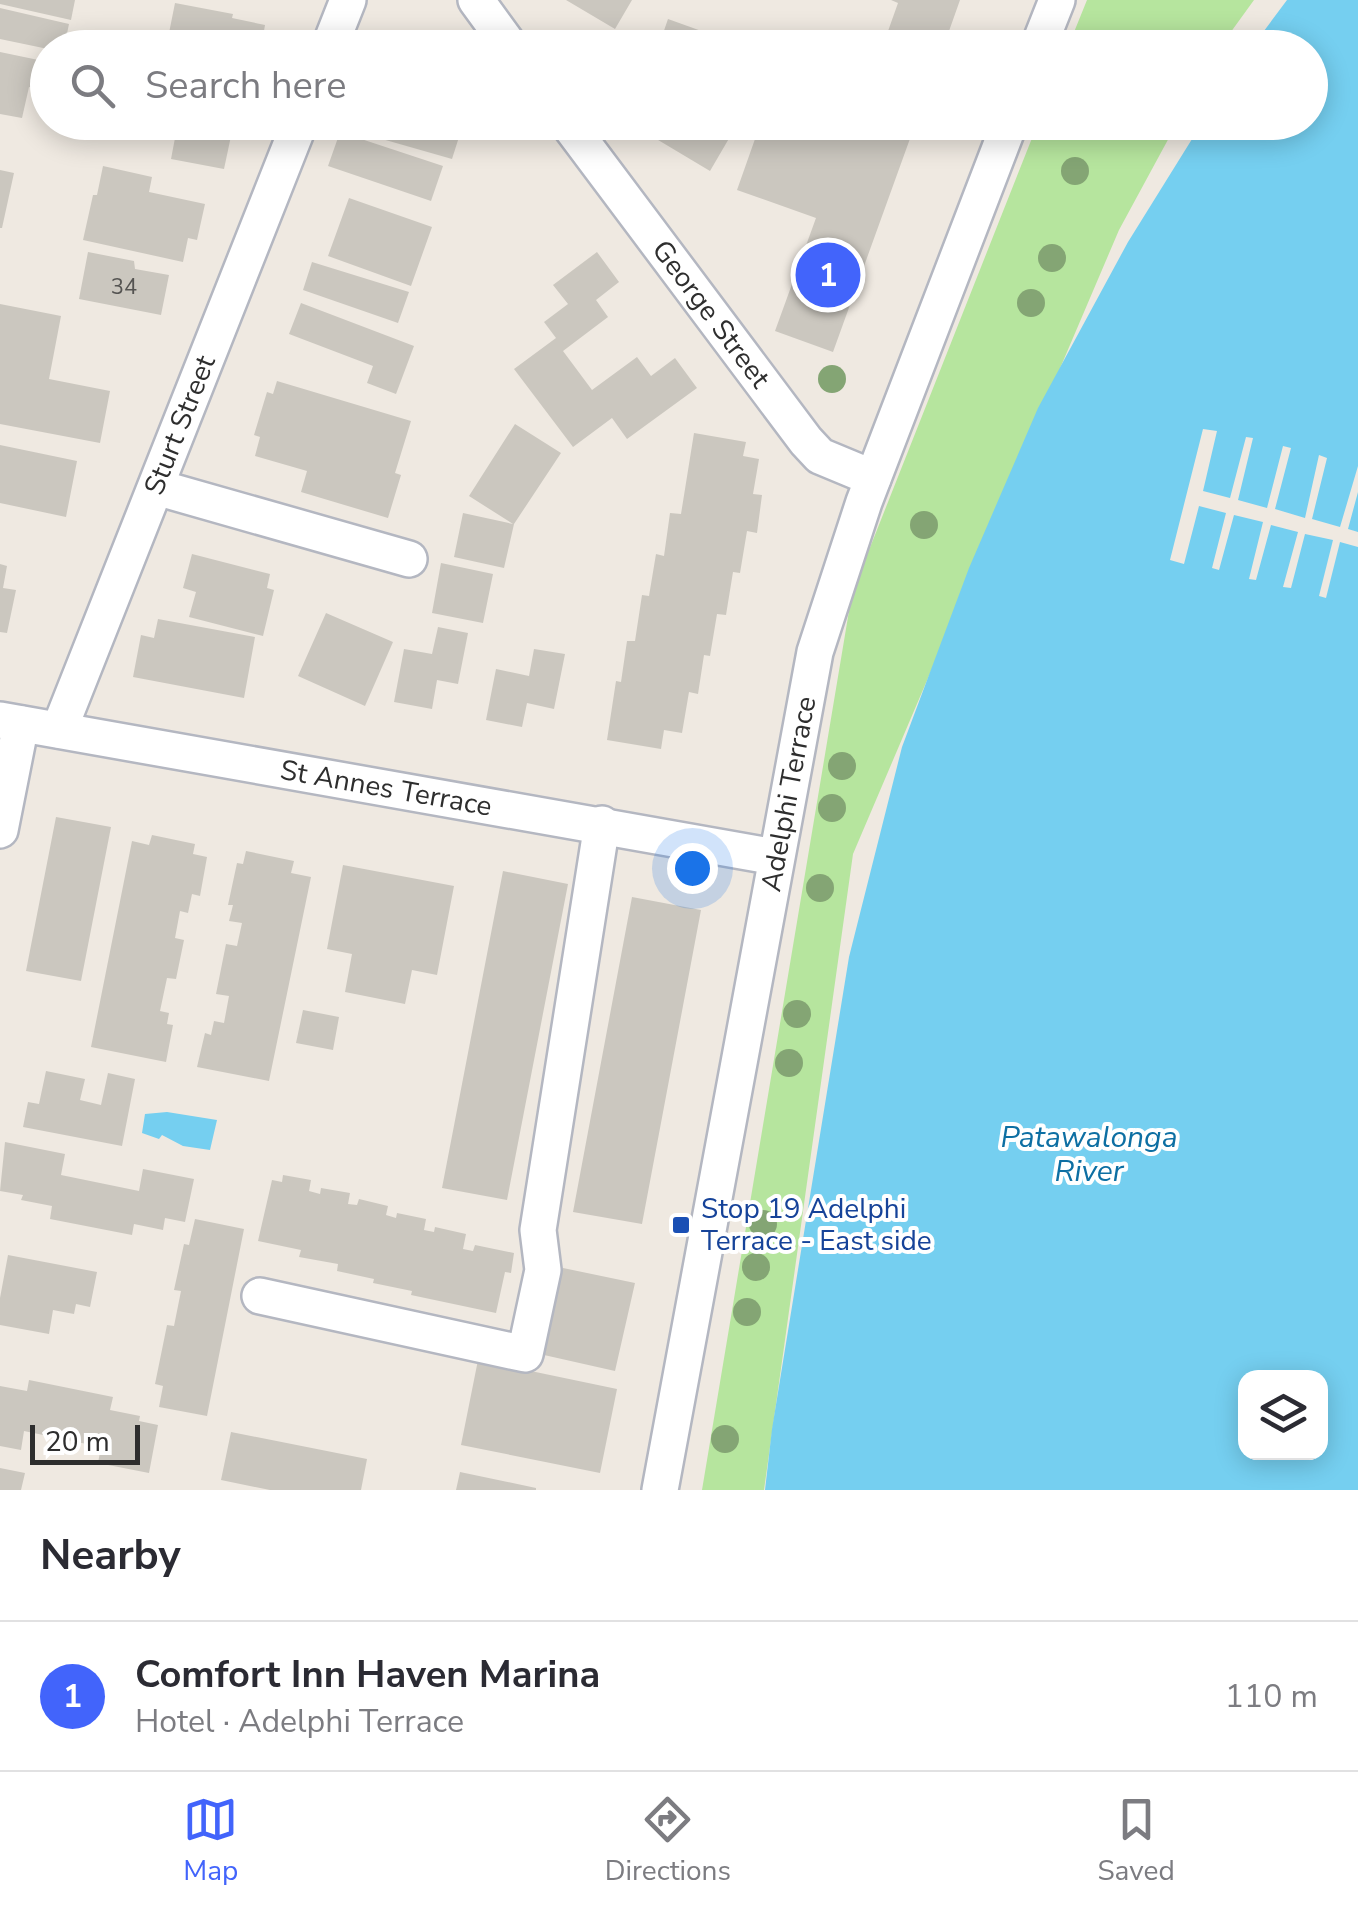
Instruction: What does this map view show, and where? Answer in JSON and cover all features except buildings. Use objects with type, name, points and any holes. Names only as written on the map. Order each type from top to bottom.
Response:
[{"type":"street","points":[[336,30],[348,0]]},
{"type":"street","points":[[476,0],[498,30]]},
{"type":"street","points":[[1045,30],[1056,0]]},
{"type":"street","name":"Sturt Street","points":[[59,730],[293,140]]},
{"type":"street","name":"George Street","points":[[580,140],[806,441],[820,456],[874,478]]},
{"type":"street","name":"Adelphi Terrace","points":[[660,1490],[815,652],[874,478],[1003,140]]},
{"type":"street","points":[[156,487],[409,558]]},
{"type":"street","points":[[0,830],[10,722]]},
{"type":"street","name":"St Annes Terrace","points":[[10,722],[775,857]]},
{"type":"street","points":[[260,1296],[526,1354],[543,1270],[538,1230],[602,824]]},
{"type":"green space","points":[[1087,0],[1254,0],[1232,30],[1075,30]]},
{"type":"green space","points":[[1031,140],[1168,140],[1119,230],[853,854],[764,1490],[702,1490],[852,593]]},
{"type":"water","name":"Patawalonga River","points":[[1287,0],[1358,0],[1358,1490],[765,1490],[849,957],[902,747],[969,568],[1038,408],[1128,242],[1191,140],[1328,140],[1328,30],[1265,30]]},
{"type":"water","points":[[167,1112],[217,1120],[210,1150],[142,1133],[145,1114]]},
{"type":"pier","points":[[1203,429],[1217,431],[1203,491],[1230,498],[1246,437],[1253,438],[1238,500],[1267,508],[1283,446],[1291,448],[1275,509],[1305,518],[1319,455],[1327,458],[1312,519],[1340,527],[1358,466],[1358,492],[1348,529],[1358,532],[1358,547],[1340,542],[1326,598],[1319,596],[1333,540],[1305,534],[1291,588],[1283,587],[1298,532],[1271,525],[1256,580],[1249,579],[1263,522],[1234,515],[1219,570],[1212,568],[1226,513],[1199,506],[1184,564],[1170,560]]},
{"type":"place","name":"Comfort Inn Haven Marina","points":[[828,275]]},
{"type":"place","name":"Stop 19 Adelphi Terrace - East side","points":[[681,1225]]}]
